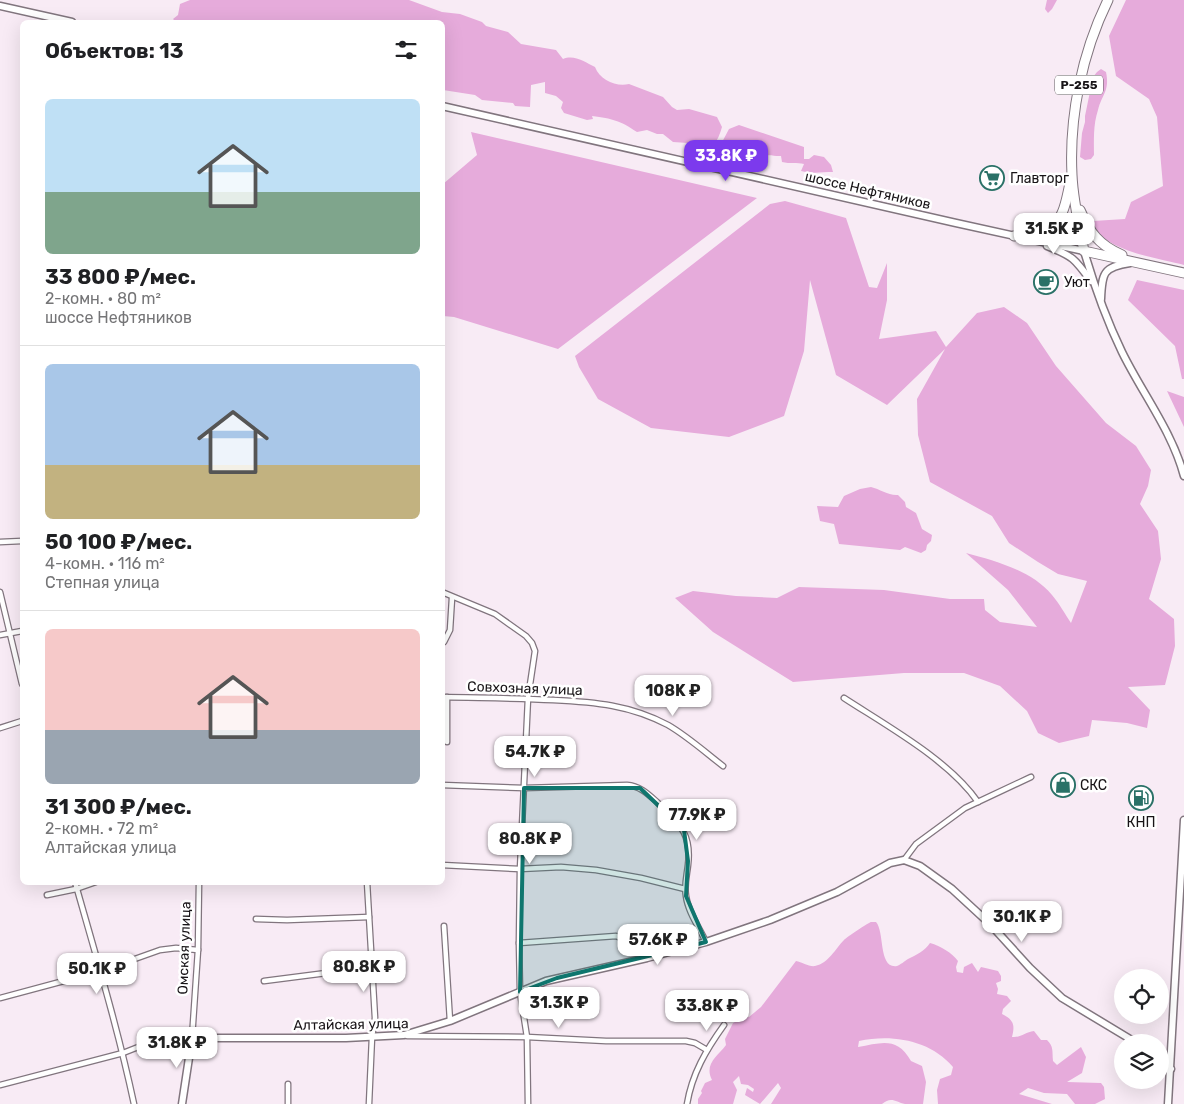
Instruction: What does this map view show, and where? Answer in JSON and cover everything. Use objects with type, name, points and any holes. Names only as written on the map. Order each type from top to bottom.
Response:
[{"type":"highway","name":"Р-255","points":[[1084,251],[1072,175],[1075,108],[1083,66],[1094,31],[1108,0]]},
{"type":"highway","points":[[1014,236],[1044,230],[1051,227],[1057,221],[1066,205],[1072,175]]},
{"type":"highway","points":[[1074,195],[1089,228],[1099,242],[1114,252],[1139,262]]},
{"type":"highway","points":[[1084,251],[1184,273]]},
{"type":"main road","points":[[0,6],[63,20]]},
{"type":"main road","name":"шоссе Нефтяников","points":[[445,107],[1084,251]]},
{"type":"main road","points":[[1028,239],[1066,253],[1080,265],[1095,286]]},
{"type":"main road","points":[[1084,251],[1100,303],[1122,352],[1164,426],[1180,460],[1184,476]]},
{"type":"main road","points":[[1100,303],[1102,279],[1106,271],[1115,265],[1139,262]]},
{"type":"main road","points":[[1168,1104],[1184,820]]},
{"type":"main road","points":[[404,1036],[450,1021],[557,978],[647,958],[706,942],[797,910],[837,892],[890,863],[904,860],[920,866],[952,890],[990,924],[1042,980],[1062,998],[1122,1034]]},
{"type":"main road","name":"Алтайская улица","points":[[192,1038],[404,1036]]},
{"type":"main road","name":"Омская улица","points":[[182,1104],[192,1038]]},
{"type":"street","points":[[0,542],[20,542]]},
{"type":"street","points":[[0,592],[20,676]]},
{"type":"street","points":[[445,594],[495,614],[526,636],[532,643],[535,651],[528,698],[518,943],[520,992],[527,1037],[528,1104]]},
{"type":"street","points":[[445,640],[450,630],[452,598]]},
{"type":"street","points":[[0,635],[20,631]]},
{"type":"street","points":[[445,697],[447,742]]},
{"type":"street","name":"Совхозная улица","points":[[445,697],[528,698],[606,704],[633,710],[666,725],[723,766]]},
{"type":"street","points":[[844,698],[938,760],[972,792],[978,802]]},
{"type":"street","points":[[0,728],[20,722]]},
{"type":"street","points":[[904,860],[916,844],[965,808],[1031,777]]},
{"type":"street","points":[[445,785],[524,788],[627,785],[640,788],[652,797],[684,830],[688,861],[685,889],[690,909],[706,942]]},
{"type":"street","points":[[445,865],[520,868],[561,867],[596,870],[641,878],[685,889]]},
{"type":"street","points":[[75,885],[101,971],[123,1053],[134,1104]]},
{"type":"street","points":[[47,894],[87,885]]},
{"type":"street","name":"Омская улица","points":[[192,1038],[198,950],[199,885]]},
{"type":"street","points":[[367,885],[375,1018],[372,1037],[369,1104]]},
{"type":"street","points":[[256,919],[287,920],[369,917]]},
{"type":"street","points":[[444,926],[450,1021]]},
{"type":"street","points":[[518,943],[616,936],[637,946],[647,958]]},
{"type":"street","points":[[0,998],[101,971],[160,950],[176,948],[198,950]]},
{"type":"street","points":[[264,981],[373,968]]},
{"type":"street","points":[[687,1104],[694,1076],[706,1050],[724,1025]]},
{"type":"street","name":"Алтайская улица","points":[[404,1036],[686,1041],[695,1043],[706,1050]]},
{"type":"street","name":"Алтайская улица","points":[[0,1084],[123,1053],[156,1040],[192,1038]]},
{"type":"street","points":[[288,1084],[288,1104]]},
{"type":"highlighted area","points":[[524,788],[640,788],[684,830],[688,861],[686,896],[706,942],[557,978],[520,992]]},
{"type":"shaded area","points":[[190,0],[409,0],[442,12],[460,14],[482,22],[486,26],[508,32],[521,44],[556,50],[563,59],[571,57],[579,59],[595,67],[597,72],[609,82],[629,84],[663,97],[677,110],[689,109],[717,117],[722,127],[718,138],[711,147],[690,147],[688,143],[673,142],[663,134],[647,130],[637,132],[611,119],[592,116],[593,119],[587,120],[564,113],[561,108],[563,102],[556,96],[545,93],[545,82],[531,85],[530,107],[515,106],[513,103],[482,100],[475,95],[445,90],[445,20],[174,20],[178,15],[180,4]]},
{"type":"shaded area","points":[[1047,0],[1057,0],[1048,13],[1045,9]]},
{"type":"shaded area","points":[[1126,0],[1184,0],[1184,265],[1131,252],[1118,246],[1106,240],[1098,231],[1093,221],[1125,219],[1131,202],[1163,186],[1157,117],[1149,99],[1116,76],[1109,36]]},
{"type":"shaded area","points":[[1101,69],[1106,72],[1107,84],[1095,121],[1094,155],[1091,159],[1085,160],[1080,157],[1082,133],[1093,77]]},
{"type":"shaded area","points":[[739,125],[804,147],[804,159],[809,159],[814,155],[824,157],[831,165],[833,172],[813,173],[801,171],[804,164],[782,162],[781,156],[763,154],[743,141],[736,144],[727,153],[722,152],[720,146],[729,129]]},
{"type":"shaded area","points":[[471,132],[757,198],[558,349],[454,317],[445,316],[445,182],[477,155]]},
{"type":"shaded area","points":[[785,201],[846,218],[869,287],[877,288],[887,263],[887,300],[879,339],[936,331],[946,347],[977,313],[1004,307],[1027,323],[1056,366],[1106,423],[1136,446],[1151,470],[1148,486],[1140,504],[1158,531],[1161,559],[1149,599],[1174,619],[1175,646],[1165,685],[1128,687],[1150,710],[1147,728],[1127,723],[1092,720],[1089,736],[1059,743],[1038,733],[1027,711],[1000,686],[964,673],[904,673],[793,682],[713,632],[675,598],[693,591],[777,598],[799,587],[884,590],[950,599],[984,599],[985,610],[1000,622],[1037,627],[1008,590],[966,553],[989,559],[1034,579],[1052,595],[1071,623],[1087,581],[1058,574],[1038,562],[1009,543],[992,516],[930,482],[918,435],[917,399],[945,349],[887,405],[836,375],[810,280],[804,351],[784,416],[729,437],[651,428],[598,399],[579,367],[575,356],[770,204]]},
{"type":"shaded area","points":[[1137,280],[1184,290],[1184,379],[1182,379],[1175,346],[1128,300]]},
{"type":"shaded area","points":[[1167,391],[1184,397],[1184,427]]},
{"type":"shaded area","points":[[871,487],[898,495],[905,502],[906,507],[916,513],[922,529],[932,535],[926,550],[921,553],[905,547],[900,550],[839,544],[834,524],[820,521],[817,506],[838,507],[844,496],[860,489]]},
{"type":"shaded area","points":[[871,922],[876,922],[879,927],[884,956],[891,965],[900,965],[923,951],[930,943],[942,948],[956,958],[958,961],[957,972],[963,973],[964,967],[972,963],[978,972],[981,967],[998,971],[1001,981],[996,983],[997,994],[1007,996],[1011,1001],[1003,1009],[1002,1014],[1013,1023],[1012,1037],[1018,1037],[1034,1031],[1041,1040],[1047,1040],[1051,1045],[1053,1061],[1057,1065],[1081,1047],[1086,1057],[1082,1073],[1067,1082],[1101,1083],[1104,1087],[1105,1099],[1095,1104],[1075,1104],[1067,1094],[1044,1093],[1028,1088],[1019,1094],[1052,1104],[938,1104],[937,1090],[940,1079],[951,1075],[953,1067],[944,1058],[922,1045],[910,1041],[884,1038],[859,1041],[858,1047],[888,1043],[900,1048],[911,1061],[922,1066],[926,1082],[923,1104],[905,1104],[888,1100],[882,1104],[771,1104],[781,1088],[778,1083],[760,1104],[745,1095],[747,1088],[753,1092],[754,1089],[748,1085],[741,1084],[739,1076],[733,1082],[737,1090],[733,1104],[698,1104],[698,1099],[705,1083],[712,1080],[710,1074],[711,1065],[726,1045],[725,1039],[733,1023],[749,1017],[761,1007],[796,961],[810,966],[824,962],[846,938]]},
{"type":"place","name":"Главторг","points":[[992,178]]},
{"type":"place","name":"Уют","points":[[1046,282]]},
{"type":"place","name":"СКС","points":[[1063,785]]},
{"type":"place","name":"КНП","points":[[1141,798]]}]
